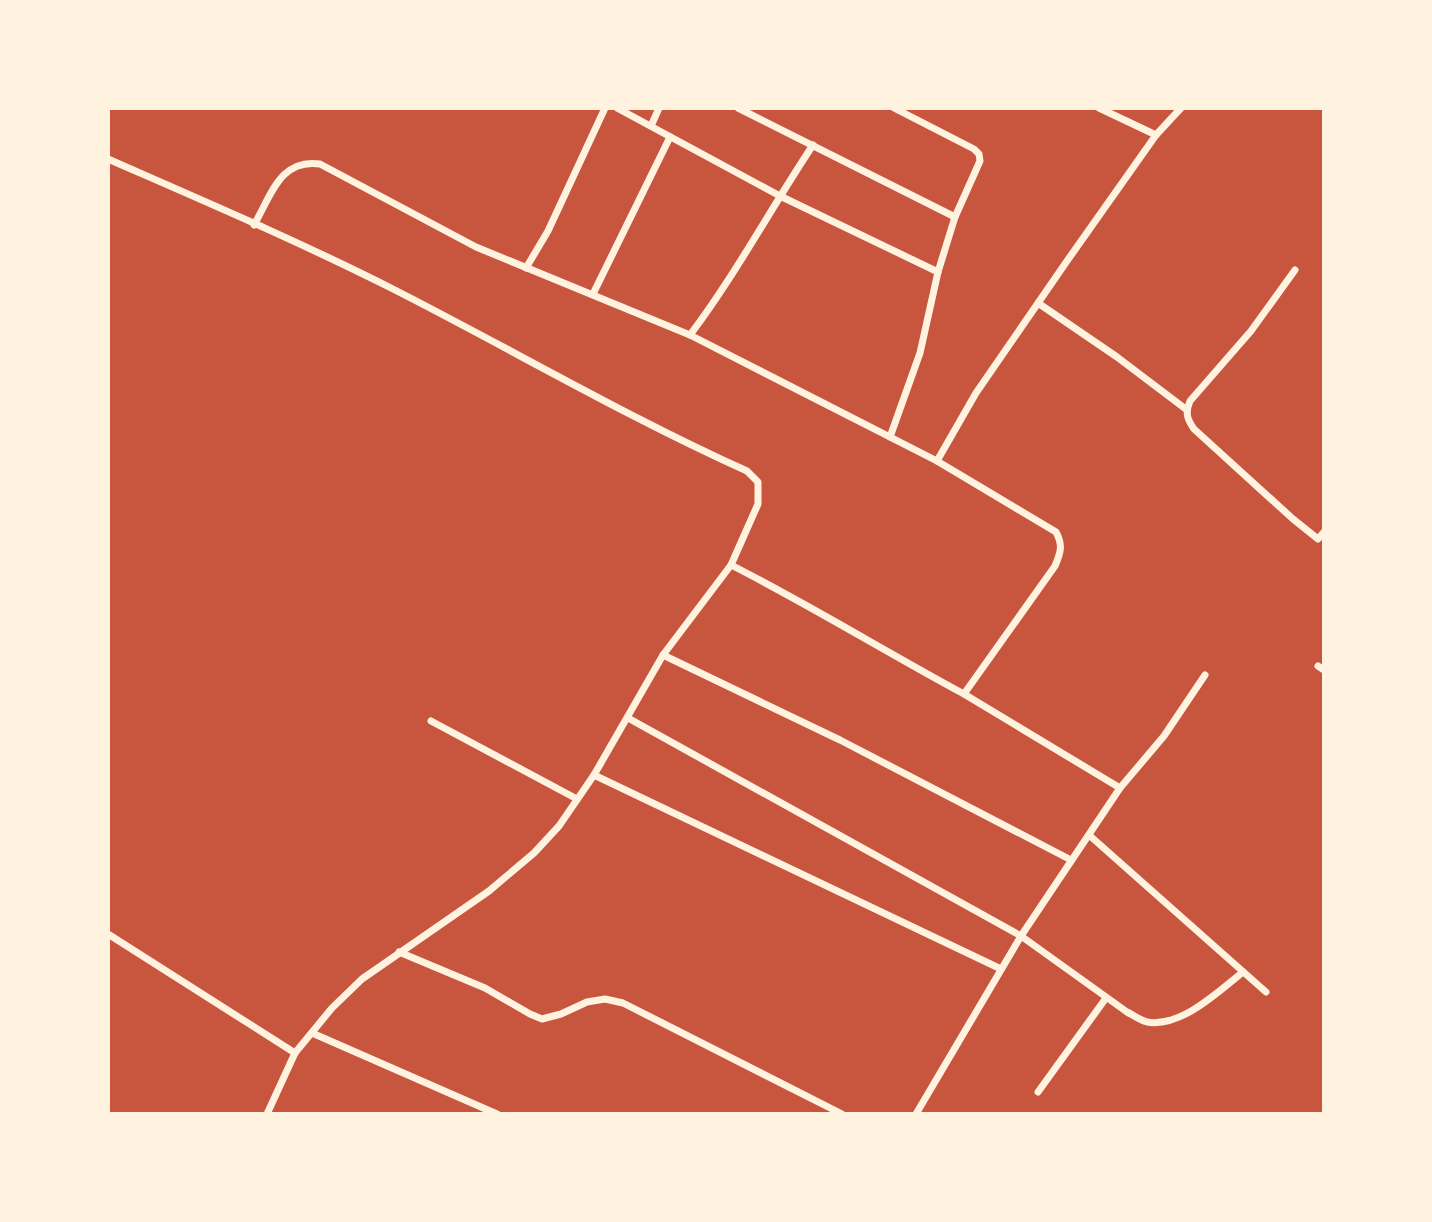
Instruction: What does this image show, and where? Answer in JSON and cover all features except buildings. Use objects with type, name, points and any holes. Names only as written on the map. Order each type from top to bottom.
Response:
[{"type":"street","points":[[526,268],[548,231],[606,108]]},
{"type":"street","points":[[617,108],[780,195],[938,272]]},
{"type":"street","points":[[651,126],[659,108]]},
{"type":"street","points":[[738,108],[955,216]]},
{"type":"street","points":[[890,437],[920,353],[938,272],[955,216],[978,169],[979,154],[894,108]]},
{"type":"street","points":[[1099,108],[1156,135]]},
{"type":"street","points":[[937,461],[976,393],[1038,303],[1156,135],[1181,108]]},
{"type":"street","points":[[593,295],[670,137]]},
{"type":"street","points":[[690,335],[752,246],[780,195],[813,145]]},
{"type":"street","points":[[108,159],[386,285],[625,414],[747,471],[758,482],[758,504],[731,565],[663,656],[594,775],[559,826],[534,853],[489,891],[399,952],[362,979],[342,998],[295,1053],[267,1114]]},
{"type":"street","points":[[254,225],[289,168],[306,162],[320,164],[476,247],[690,335],[937,461],[1050,527],[1062,542],[1055,566],[964,694]]},
{"type":"street","points":[[1295,270],[1251,331],[1190,401],[1187,419],[1194,429],[1321,542],[1324,532]]},
{"type":"street","points":[[1038,303],[1187,410]]},
{"type":"street","points":[[731,565],[786,593],[831,621],[964,694],[1120,788]]},
{"type":"street","points":[[663,656],[840,740],[1071,860]]},
{"type":"street","points":[[916,1114],[1021,936],[1071,860],[1120,788],[1164,736],[1205,675]]},
{"type":"street","points":[[628,718],[1021,936],[1106,998],[1146,1022],[1161,1022],[1183,1015],[1206,1002],[1243,972]]},
{"type":"street","points":[[431,722],[577,799]]},
{"type":"street","points":[[594,775],[1001,969]]},
{"type":"street","points":[[1089,835],[1266,992]]},
{"type":"street","points":[[108,934],[295,1053]]},
{"type":"street","points":[[399,952],[485,988],[542,1019],[587,1002],[605,999],[623,1003],[842,1114]]},
{"type":"street","points":[[1038,1092],[1106,998]]},
{"type":"street","points":[[312,1033],[496,1114]]}]
